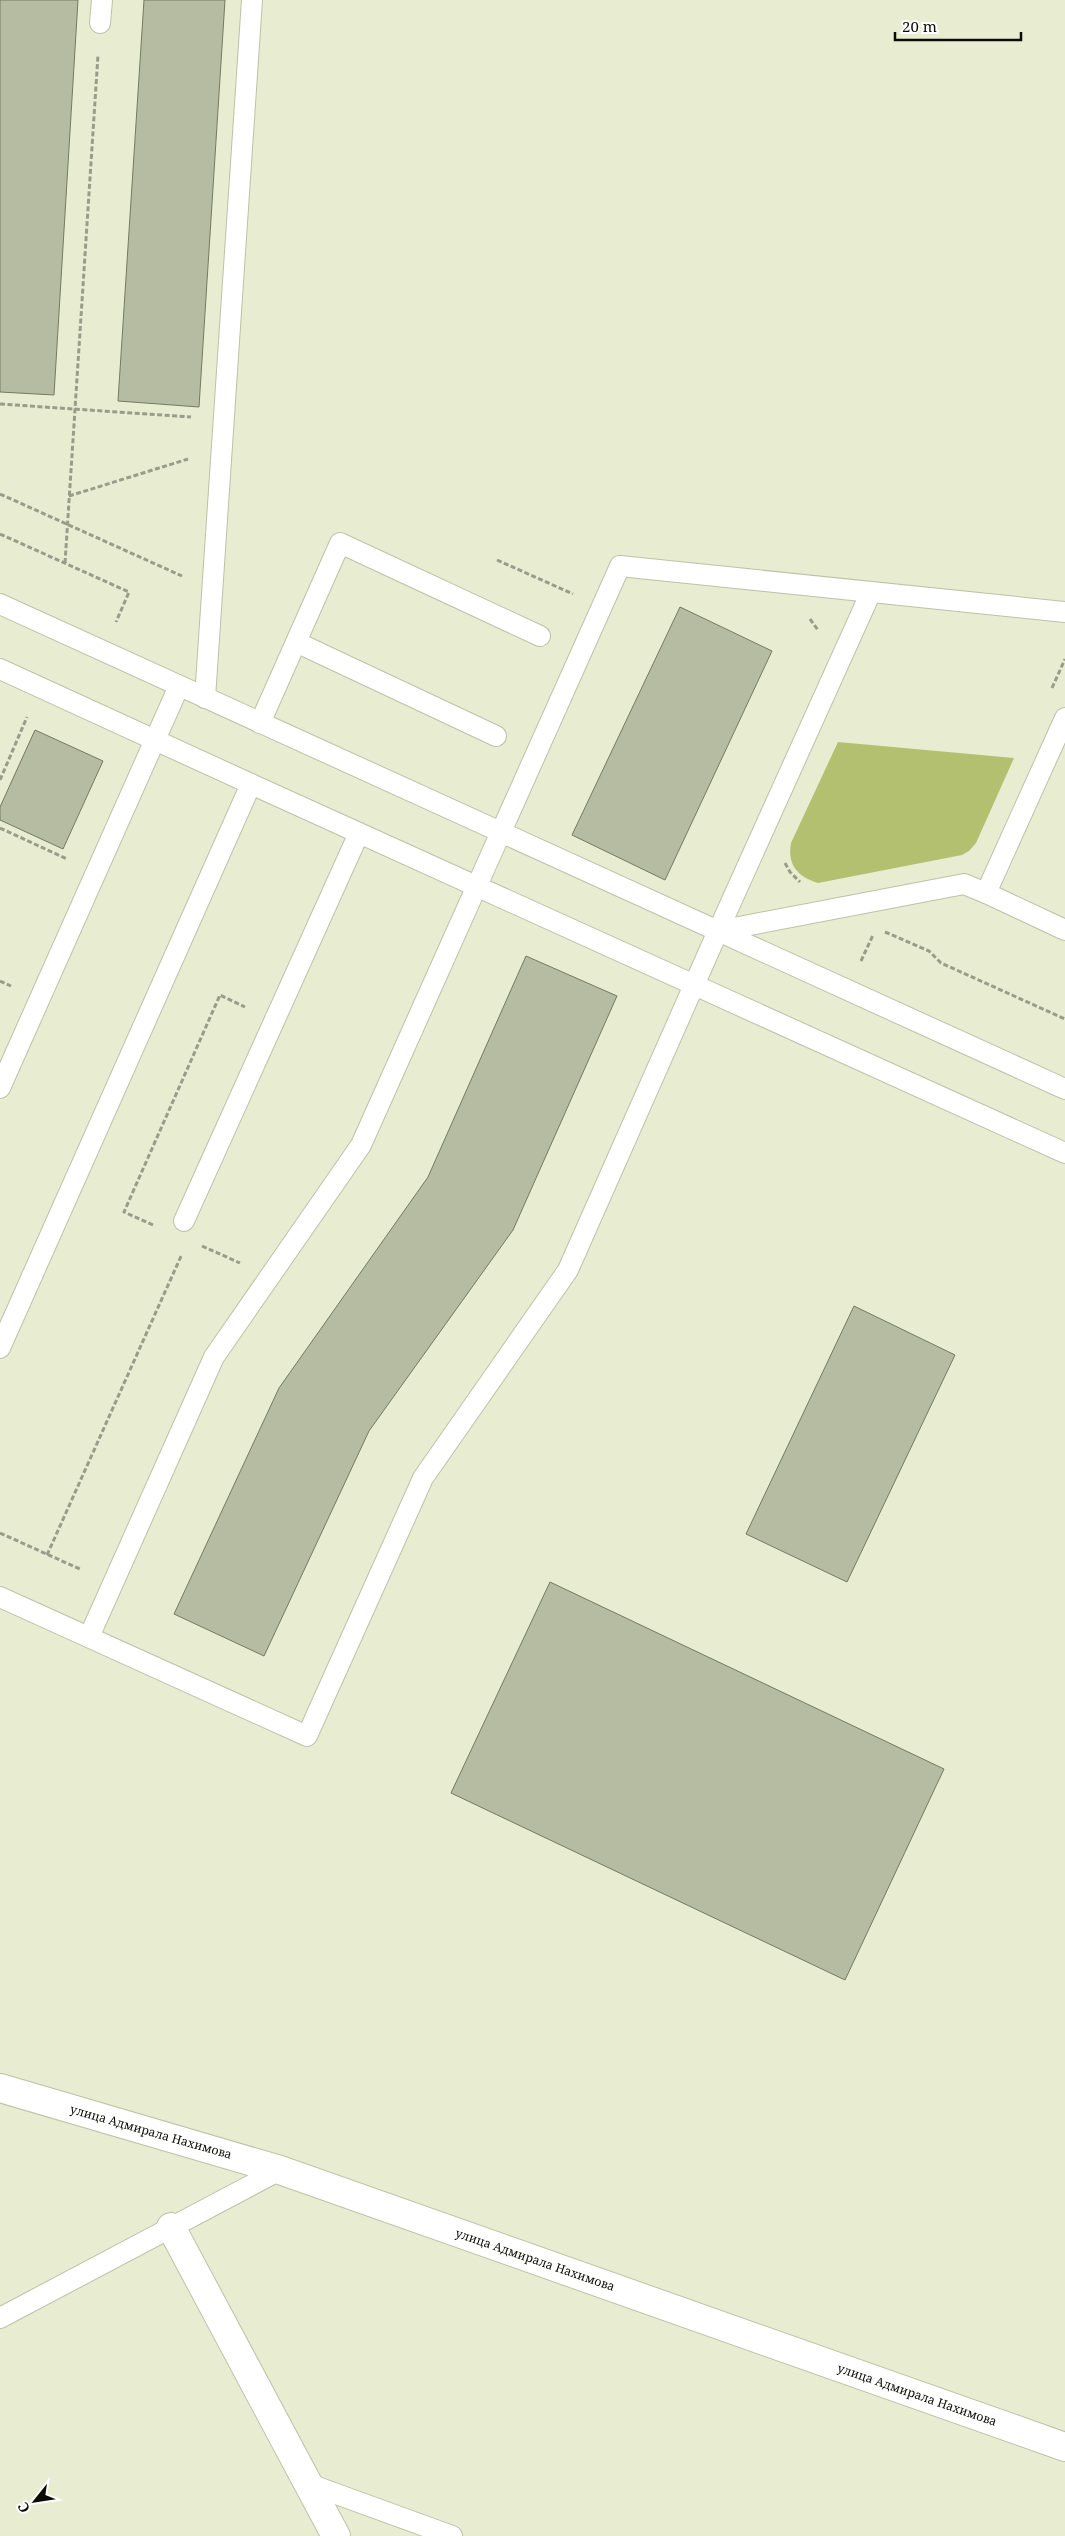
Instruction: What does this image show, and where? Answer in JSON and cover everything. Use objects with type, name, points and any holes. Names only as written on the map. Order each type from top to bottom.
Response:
[{"type":"street","name":"улица Адмирала Нахимова","points":[[0,2088],[280,2170],[1065,2447]]},
{"type":"street","points":[[171,2227],[336,2536]]},
{"type":"lane","points":[[100,23],[102,0]]},
{"type":"lane","points":[[205,698],[252,0]]},
{"type":"lane","points":[[260,723],[340,543],[540,636]]},
{"type":"lane","points":[[89,1637],[214,1357],[360,1146],[620,566],[1065,612]]},
{"type":"lane","points":[[0,1597],[307,1736],[423,1478],[568,1270],[694,984],[872,592]]},
{"type":"lane","points":[[0,604],[1065,1089]]},
{"type":"lane","points":[[296,642],[496,736]]},
{"type":"lane","points":[[0,669],[1065,1153]]},
{"type":"lane","points":[[0,1088],[179,686]]},
{"type":"lane","points":[[986,893],[1065,718]]},
{"type":"lane","points":[[0,1348],[251,784]]},
{"type":"lane","points":[[184,1221],[359,833]]},
{"type":"lane","points":[[718,931],[964,884],[1065,930]]},
{"type":"lane","points":[[0,2318],[280,2170]]},
{"type":"lane","points":[[309,2484],[452,2536]]},
{"type":"path","points":[[65,563],[100,23]]},
{"type":"path","points":[[0,404],[194,418]]},
{"type":"path","points":[[69,496],[192,458]]},
{"type":"path","points":[[0,494],[185,577]]},
{"type":"path","points":[[497,560],[602,607]]},
{"type":"path","points":[[808,617],[816,625],[820,636]]},
{"type":"path","points":[[1050,693],[1065,659]]},
{"type":"path","points":[[0,780],[31,709]]},
{"type":"path","points":[[0,828],[74,863]]},
{"type":"path","points":[[763,832],[786,842],[785,863],[790,872],[804,885]]},
{"type":"path","points":[[860,964],[876,928],[929,951],[941,963],[1065,1019]]},
{"type":"path","points":[[47,1555],[184,1249]]},
{"type":"path","points":[[0,1533],[113,1584]]},
{"type":"green space","points":[[838,742],[1014,758],[976,843],[969,851],[962,855],[818,883],[800,874],[796,869],[791,858],[791,843]]},
{"type":"building","points":[[0,0],[78,0],[54,395],[0,392]]},
{"type":"building","points":[[144,0],[225,0],[199,407],[118,401]]},
{"type":"building","points":[[680,607],[772,651],[665,880],[572,835]]},
{"type":"building","points":[[35,730],[103,761],[63,849],[0,820],[0,807]]},
{"type":"building","points":[[526,956],[617,996],[513,1230],[369,1431],[264,1656],[174,1614],[279,1388],[428,1177]]},
{"type":"building","points":[[854,1306],[955,1355],[847,1582],[746,1534]]},
{"type":"building","points":[[550,1582],[944,1769],[845,1980],[451,1793]]}]
